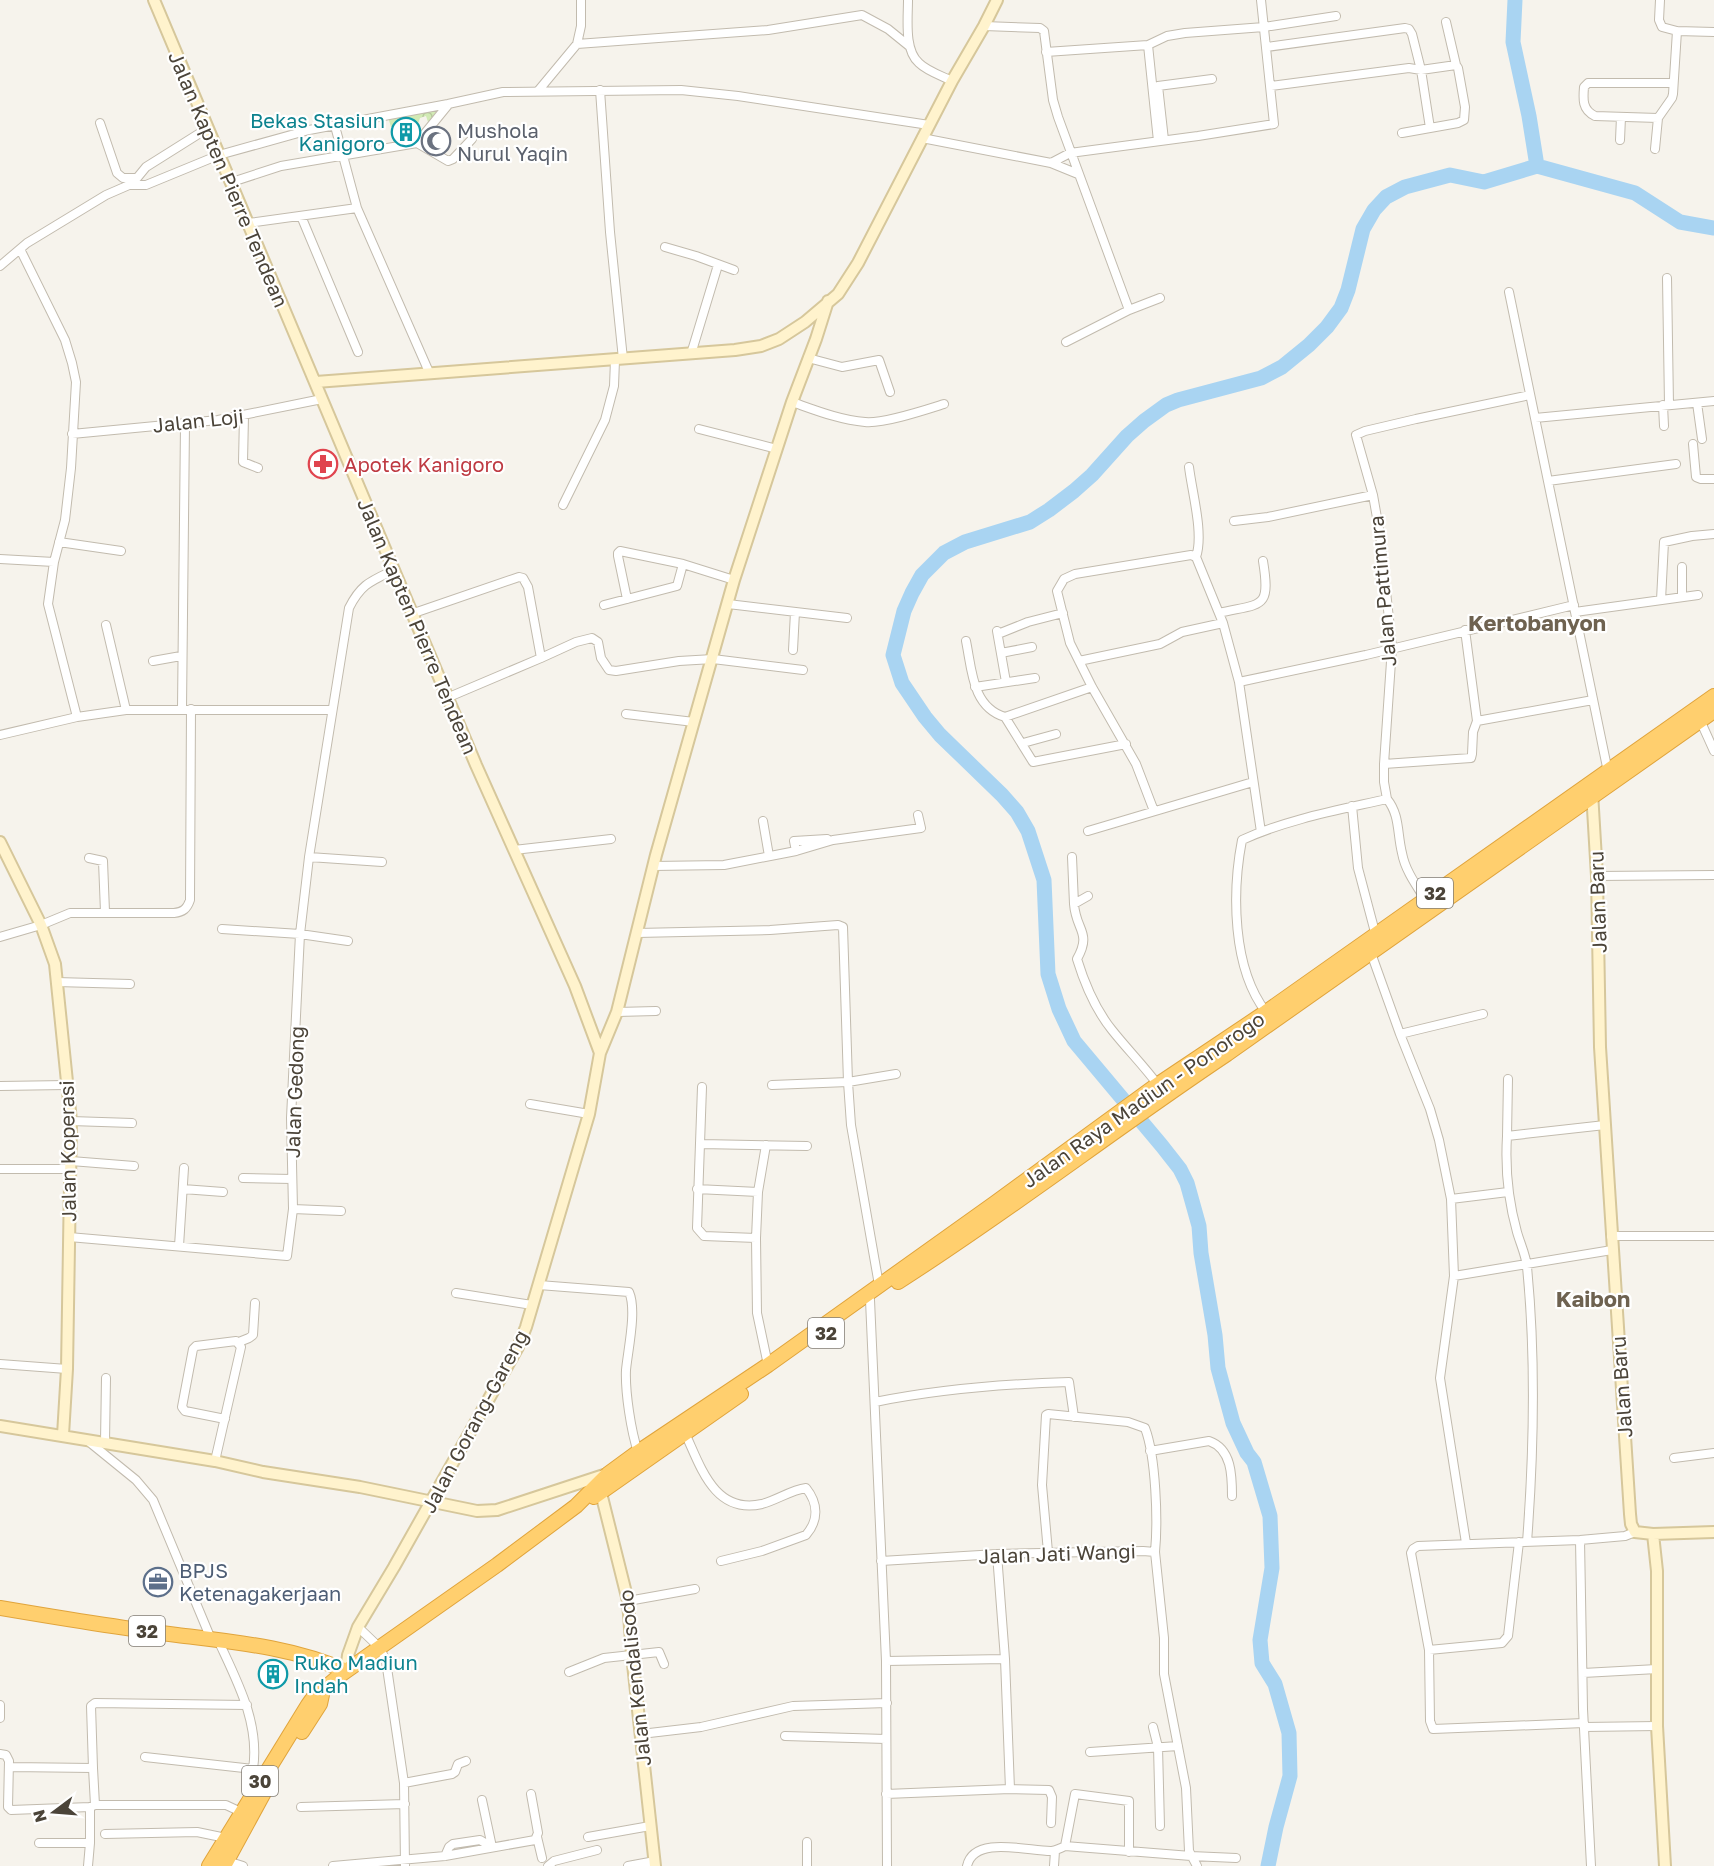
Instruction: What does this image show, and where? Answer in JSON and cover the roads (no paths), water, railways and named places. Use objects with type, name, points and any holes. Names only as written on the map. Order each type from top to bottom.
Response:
[{"type":"highway","name":"Jalan Raya Madiun - Ponorogo","points":[[319,1697],[346,1671],[576,1506],[601,1493],[803,1338],[879,1285],[998,1208],[1072,1155],[1155,1084],[1223,1049],[1375,945],[1697,716],[1714,696]]},
{"type":"highway","name":"Jalan Raya Madiun - Ponorogo","points":[[1223,1049],[1266,1012],[1375,945],[1425,899],[1592,790],[1608,772],[1697,716],[1714,711]]},
{"type":"highway","name":"Jalan Raya Madiun - Ponorogo","points":[[576,1506],[608,1474],[639,1452],[683,1429],[870,1300],[961,1242],[998,1208]]},
{"type":"highway","name":"32","points":[[0,1608],[295,1653],[325,1661],[346,1671]]},
{"type":"highway","name":"30","points":[[209,1866],[241,1812],[258,1772],[319,1697]]},
{"type":"highway","name":"30","points":[[226,1863],[319,1697]]},
{"type":"street","name":"Jalan Kapten Pierre Tendean","points":[[154,0],[394,570],[575,986],[600,1053]]},
{"type":"street","points":[[538,91],[577,44],[581,26],[581,0]]},
{"type":"street","points":[[908,0],[909,46]]},
{"type":"street","points":[[316,382],[691,354],[753,347],[779,339],[805,322],[838,294],[858,263],[952,81],[997,0]]},
{"type":"street","points":[[1052,163],[1070,153],[1274,124],[1261,0]]},
{"type":"street","points":[[1660,0],[1660,24],[1666,29],[1714,32]]},
{"type":"street","points":[[577,44],[768,30],[862,15],[888,29],[909,46],[920,65],[952,81]]},
{"type":"street","points":[[1046,52],[1149,45],[1167,36],[1185,33],[1264,27],[1336,16]]},
{"type":"street","points":[[1402,133],[1464,120],[1465,107],[1446,22]]},
{"type":"street","points":[[984,26],[1040,28],[1044,33],[1053,100],[1070,153],[1129,310]]},
{"type":"street","points":[[1267,47],[1409,29],[1421,70],[1430,128]]},
{"type":"street","points":[[1655,149],[1658,118],[1672,98],[1677,31]]},
{"type":"street","points":[[1149,45],[1161,140]]},
{"type":"street","points":[[1271,86],[1409,68],[1421,70],[1456,65]]},
{"type":"street","points":[[1161,140],[1158,86],[1212,79]]},
{"type":"street","points":[[1658,118],[1595,116],[1585,106],[1584,87],[1588,83],[1595,82],[1673,83]]},
{"type":"street","points":[[563,505],[605,420],[619,360],[600,90]]},
{"type":"street","points":[[129,185],[146,185],[219,155],[309,130],[494,93],[681,90],[738,96],[929,125]]},
{"type":"street","points":[[417,143],[448,104]]},
{"type":"street","points":[[1620,140],[1621,117]]},
{"type":"street","points":[[100,123],[117,173],[123,178],[137,178]]},
{"type":"street","points":[[335,126],[357,208],[429,372]]},
{"type":"street","points":[[0,266],[27,243],[96,201],[129,185],[146,167],[208,128]]},
{"type":"street","points":[[922,138],[1052,163],[1078,174]]},
{"type":"street","points":[[232,182],[281,166],[417,143],[448,161],[453,159],[472,139]]},
{"type":"street","points":[[249,223],[357,208]]},
{"type":"street","points":[[301,216],[358,352]]},
{"type":"street","points":[[665,247],[734,270]]},
{"type":"street","points":[[20,249],[65,340],[76,382],[68,499],[63,530],[54,562],[49,612],[77,717]]},
{"type":"street","points":[[691,354],[718,264]]},
{"type":"street","points":[[1664,426],[1667,278]]},
{"type":"street","points":[[1509,292],[1608,772]]},
{"type":"street","points":[[1066,342],[1129,310],[1160,298]]},
{"type":"street","name":"Jalan Gorang-Gareng","points":[[346,1671],[348,1655],[358,1627],[518,1347],[539,1285],[589,1114],[600,1053],[617,1012],[653,866],[734,580],[792,402],[828,301]]},
{"type":"street","points":[[808,358],[842,367],[879,360],[890,392]]},
{"type":"street","name":"Jalan Pattimura","points":[[1425,899],[1413,881],[1402,856],[1396,814],[1387,799],[1384,782],[1392,647],[1380,535],[1373,495],[1356,438],[1357,434],[1365,431],[1530,394]]},
{"type":"street","name":"Jalan Loji","points":[[72,434],[185,424],[244,416],[322,399]]},
{"type":"street","points":[[792,402],[865,422],[911,414],[944,404]]},
{"type":"street","points":[[1535,418],[1714,402]]},
{"type":"street","points":[[1697,403],[1702,439]]},
{"type":"street","points":[[244,416],[243,462],[258,468]]},
{"type":"street","points":[[182,709],[185,424]]},
{"type":"street","points":[[699,429],[777,449]]},
{"type":"street","points":[[1693,444],[1696,477],[1714,479]]},
{"type":"street","points":[[1548,481],[1676,464]]},
{"type":"street","points":[[1189,467],[1198,533],[1199,549],[1196,557],[1223,623],[1239,682],[1260,832]]},
{"type":"street","points":[[1234,521],[1373,495]]},
{"type":"street","points":[[1661,600],[1664,542],[1714,534]]},
{"type":"street","points":[[59,542],[121,550]]},
{"type":"street","points":[[627,599],[618,556],[620,551],[683,564],[734,580]]},
{"type":"street","points":[[1154,811],[1126,744],[1092,687],[1070,643],[1057,591],[1064,579],[1075,574],[1191,555],[1196,557]]},
{"type":"street","points":[[0,559],[54,562]]},
{"type":"street","points":[[1219,613],[1258,604],[1264,599],[1267,588],[1263,561]]},
{"type":"street","points":[[604,605],[677,586],[683,564]]},
{"type":"street","points":[[1682,567],[1682,597]]},
{"type":"street","name":"Jalan Gedong","points":[[69,1237],[287,1256],[293,1209],[291,1118],[300,934],[309,857],[349,608],[362,587],[394,570]]},
{"type":"street","points":[[414,613],[514,578],[523,578],[531,600],[540,657]]},
{"type":"street","points":[[1239,682],[1465,630],[1574,609],[1698,595]]},
{"type":"street","points":[[728,604],[847,618]]},
{"type":"street","points":[[793,650],[795,612]]},
{"type":"street","points":[[1006,682],[997,633],[1063,613]]},
{"type":"street","points":[[1079,661],[1160,644],[1182,632],[1223,623]]},
{"type":"street","points":[[106,625],[126,710]]},
{"type":"street","points":[[1384,765],[1471,758],[1473,728],[1477,722],[1465,630]]},
{"type":"street","points":[[449,697],[576,642],[592,638],[598,642],[601,658],[609,670],[616,671],[679,660],[713,659],[803,670]]},
{"type":"street","points":[[966,641],[975,687],[983,704],[994,714],[1005,717],[1092,687]]},
{"type":"street","points":[[1001,653],[1032,647]]},
{"type":"street","points":[[153,661],[181,656]]},
{"type":"street","points":[[975,687],[1035,678]]},
{"type":"street","points":[[1477,722],[1593,700]]},
{"type":"street","points":[[0,937],[41,925],[70,913],[174,913],[184,910],[188,904],[191,709]]},
{"type":"street","points":[[0,735],[77,717],[126,710],[332,710]]},
{"type":"street","points":[[626,714],[694,722]]},
{"type":"street","points":[[1697,716],[1714,751]]},
{"type":"street","points":[[1005,717],[1033,762],[1126,744]]},
{"type":"street","points":[[1023,743],[1056,735]]},
{"type":"street","points":[[1088,831],[1253,782]]},
{"type":"street","name":"Jalan Baru","points":[[1592,790],[1597,876],[1600,1047],[1630,1514],[1635,1532]]},
{"type":"street","points":[[1266,1012],[1256,1000],[1239,944],[1237,887],[1242,840],[1260,832],[1352,806],[1387,799]]},
{"type":"street","points":[[1352,806],[1358,868],[1375,945],[1400,1034],[1440,1140],[1451,1199],[1454,1276],[1440,1378],[1466,1543]]},
{"type":"street","points":[[653,866],[724,865],[796,851],[794,841],[833,840],[921,828],[918,815]]},
{"type":"street","points":[[763,821],[769,856]]},
{"type":"street","points":[[514,850],[611,839]]},
{"type":"street","name":"Jalan Koperasi","points":[[0,842],[41,925],[52,956],[57,982],[70,1121],[71,1165],[67,1369],[63,1435]]},
{"type":"street","points":[[309,857],[382,862]]},
{"type":"street","points":[[1072,857],[1075,914],[1084,935],[1085,944],[1077,959],[1085,984],[1111,1029],[1155,1084]]},
{"type":"street","points":[[89,858],[104,861],[105,912]]},
{"type":"street","points":[[1597,876],[1714,875]]},
{"type":"street","points":[[1074,904],[1089,896]]},
{"type":"street","points":[[637,933],[842,926],[844,929],[851,1125],[879,1285]]},
{"type":"street","points":[[222,929],[300,934],[348,941]]},
{"type":"street","points":[[57,982],[130,984]]},
{"type":"street","points":[[617,1012],[656,1011]]},
{"type":"street","points":[[1400,1034],[1483,1014]]},
{"type":"street","points":[[772,1085],[848,1082],[896,1074]]},
{"type":"street","points":[[1429,1650],[1502,1643],[1508,1636],[1523,1542],[1532,1474],[1534,1353],[1527,1263],[1517,1233],[1508,1192],[1508,1079]]},
{"type":"street","points":[[0,1086],[66,1085]]},
{"type":"street","points":[[702,1087],[696,1222],[704,1236],[756,1238]]},
{"type":"street","points":[[530,1104],[589,1114]]},
{"type":"street","points":[[70,1121],[132,1123]]},
{"type":"street","points":[[1507,1136],[1605,1125]]},
{"type":"street","points":[[701,1144],[807,1146]]},
{"type":"street","points":[[766,1144],[758,1192],[756,1238],[757,1313],[768,1365]]},
{"type":"street","points":[[0,1169],[71,1165],[134,1166]]},
{"type":"street","points":[[179,1246],[184,1168]]},
{"type":"street","points":[[243,1178],[292,1179]]},
{"type":"street","points":[[183,1189],[223,1192]]},
{"type":"street","points":[[697,1190],[758,1192]]},
{"type":"street","points":[[1451,1199],[1508,1192]]},
{"type":"street","points":[[293,1209],[341,1211]]},
{"type":"street","points":[[1611,1236],[1714,1236]]},
{"type":"street","points":[[1454,1276],[1612,1250]]},
{"type":"street","points":[[539,1285],[629,1292],[632,1304],[626,1373],[633,1433],[639,1452]]},
{"type":"street","points":[[456,1293],[532,1305]]},
{"type":"street","points":[[870,1300],[886,1661],[887,1866]]},
{"type":"street","points":[[225,1419],[185,1411],[182,1407],[194,1347],[213,1343],[238,1342],[249,1338],[253,1335],[255,1303]]},
{"type":"street","points":[[215,1461],[241,1347],[238,1342]]},
{"type":"street","points":[[0,1364],[67,1369]]},
{"type":"street","points":[[105,1442],[106,1378]]},
{"type":"street","points":[[875,1402],[920,1393],[1000,1384],[1069,1382],[1074,1417]]},
{"type":"street","name":"Jalan Jati Wangi","points":[[881,1561],[1048,1552],[1155,1552],[1150,1451],[1147,1431],[1142,1425],[1048,1414],[1042,1485],[1048,1552]]},
{"type":"street","points":[[0,1426],[360,1487],[462,1509],[497,1510],[608,1474]]},
{"type":"street","points":[[683,1429],[713,1489],[725,1498],[743,1504],[762,1504],[806,1488],[814,1501],[816,1517],[806,1535],[762,1551],[721,1561]]},
{"type":"street","points":[[86,1439],[136,1480],[153,1500],[247,1705],[255,1738],[258,1772],[145,1757]]},
{"type":"street","points":[[1150,1451],[1209,1441],[1218,1444],[1229,1462],[1232,1496]]},
{"type":"street","points":[[1674,1458],[1714,1453]]},
{"type":"street","name":"Jalan Kendalisodo","points":[[601,1493],[628,1601],[655,1864]]},
{"type":"street","points":[[1657,1726],[1584,1725],[1433,1729],[1430,1721],[1429,1650],[1411,1553],[1418,1546],[1580,1540],[1625,1536],[1635,1532],[1653,1534],[1714,1532]]},
{"type":"street","points":[[1653,1534],[1657,1571],[1657,1726],[1665,1866]]},
{"type":"street","points":[[1580,1540],[1584,1725],[1591,1866]]},
{"type":"street","points":[[1155,1552],[1164,1638],[1164,1674],[1186,1788],[1191,1856],[1197,1866]]},
{"type":"street","points":[[997,1554],[1005,1659],[1010,1789]]},
{"type":"street","points":[[628,1601],[695,1588]]},
{"type":"street","points":[[358,1627],[380,1648],[387,1663],[404,1783],[405,1863]]},
{"type":"street","points":[[569,1672],[598,1659],[659,1652],[664,1664]]},
{"type":"street","points":[[886,1661],[1005,1659]]},
{"type":"street","points":[[1583,1672],[1657,1669]]},
{"type":"street","points":[[88,1866],[93,1806],[91,1706],[95,1703],[247,1705]]},
{"type":"street","points":[[641,1734],[701,1727],[793,1707],[887,1703]]},
{"type":"street","points":[[0,1706],[0,1718]]},
{"type":"street","points":[[1153,1727],[1158,1747],[1160,1826]]},
{"type":"street","points":[[785,1736],[886,1739]]},
{"type":"street","points":[[1090,1752],[1178,1746]]},
{"type":"street","points":[[0,1754],[6,1755],[10,1767],[9,1809],[226,1805],[241,1812]]},
{"type":"street","points":[[404,1783],[452,1774],[456,1772],[458,1764],[466,1761]]},
{"type":"street","points":[[10,1767],[93,1768]]},
{"type":"street","points":[[886,1794],[1010,1789],[1049,1790],[1052,1797],[1051,1823]]},
{"type":"street","points":[[531,1794],[542,1858]]},
{"type":"street","points":[[1065,1846],[1075,1794],[1129,1801],[1129,1852]]},
{"type":"street","points":[[482,1800],[489,1848]]},
{"type":"street","points":[[301,1807],[405,1804]]},
{"type":"street","points":[[588,1837],[650,1826]]},
{"type":"street","points":[[105,1834],[197,1832],[226,1838]]},
{"type":"street","points":[[489,1848],[535,1840],[537,1837]]},
{"type":"street","points":[[333,1866],[389,1860],[405,1863],[445,1856],[448,1848],[453,1844],[480,1840],[489,1848]]},
{"type":"street","points":[[807,1842],[807,1866]]},
{"type":"street","points":[[39,1843],[90,1843]]},
{"type":"street","points":[[967,1866],[971,1857],[992,1846],[1054,1851],[1065,1846],[1236,1858]]},
{"type":"street","points":[[548,1866],[554,1861],[597,1850]]},
{"type":"street","points":[[1054,1851],[1054,1866]]},
{"type":"street","points":[[226,1863],[243,1866]]},
{"type":"street","points":[[628,1866],[655,1864]]},
{"type":"waterway","points":[[1515,0],[1513,42],[1537,166]]},
{"type":"waterway","points":[[1268,1866],[1290,1776],[1289,1733],[1275,1684],[1262,1663],[1260,1640],[1272,1568],[1270,1516],[1254,1462],[1247,1453],[1233,1423],[1218,1368],[1199,1226],[1187,1183],[1180,1169],[1162,1146],[1074,1041],[1059,1009],[1048,974],[1044,880],[1028,831],[1017,812],[1002,795],[940,735],[902,683],[893,655],[904,611],[922,575],[944,553],[965,542],[1030,522],[1049,510],[1092,475],[1127,436],[1166,405],[1261,378],[1282,367],[1309,345],[1327,327],[1341,308],[1348,290],[1363,229],[1374,210],[1386,197],[1405,187],[1450,175],[1484,182],[1537,166],[1635,193],[1680,222],[1714,228]]},
{"type":"place","name":"Bekas Stasiun Kanigoro","points":[[406,132]]},
{"type":"place","name":"Mushola Nurul Yaqin","points":[[436,141]]},
{"type":"place","name":"Apotek Kanigoro","points":[[323,464]]},
{"type":"place","name":"BPJS Ketenagakerjaan","points":[[158,1582]]},
{"type":"place","name":"Ruko Madiun Indah","points":[[273,1674]]},
{"type":"district","name":"Kertobanyon","points":[[1537,622]]},
{"type":"district","name":"Kaibon","points":[[1593,1298]]}]
